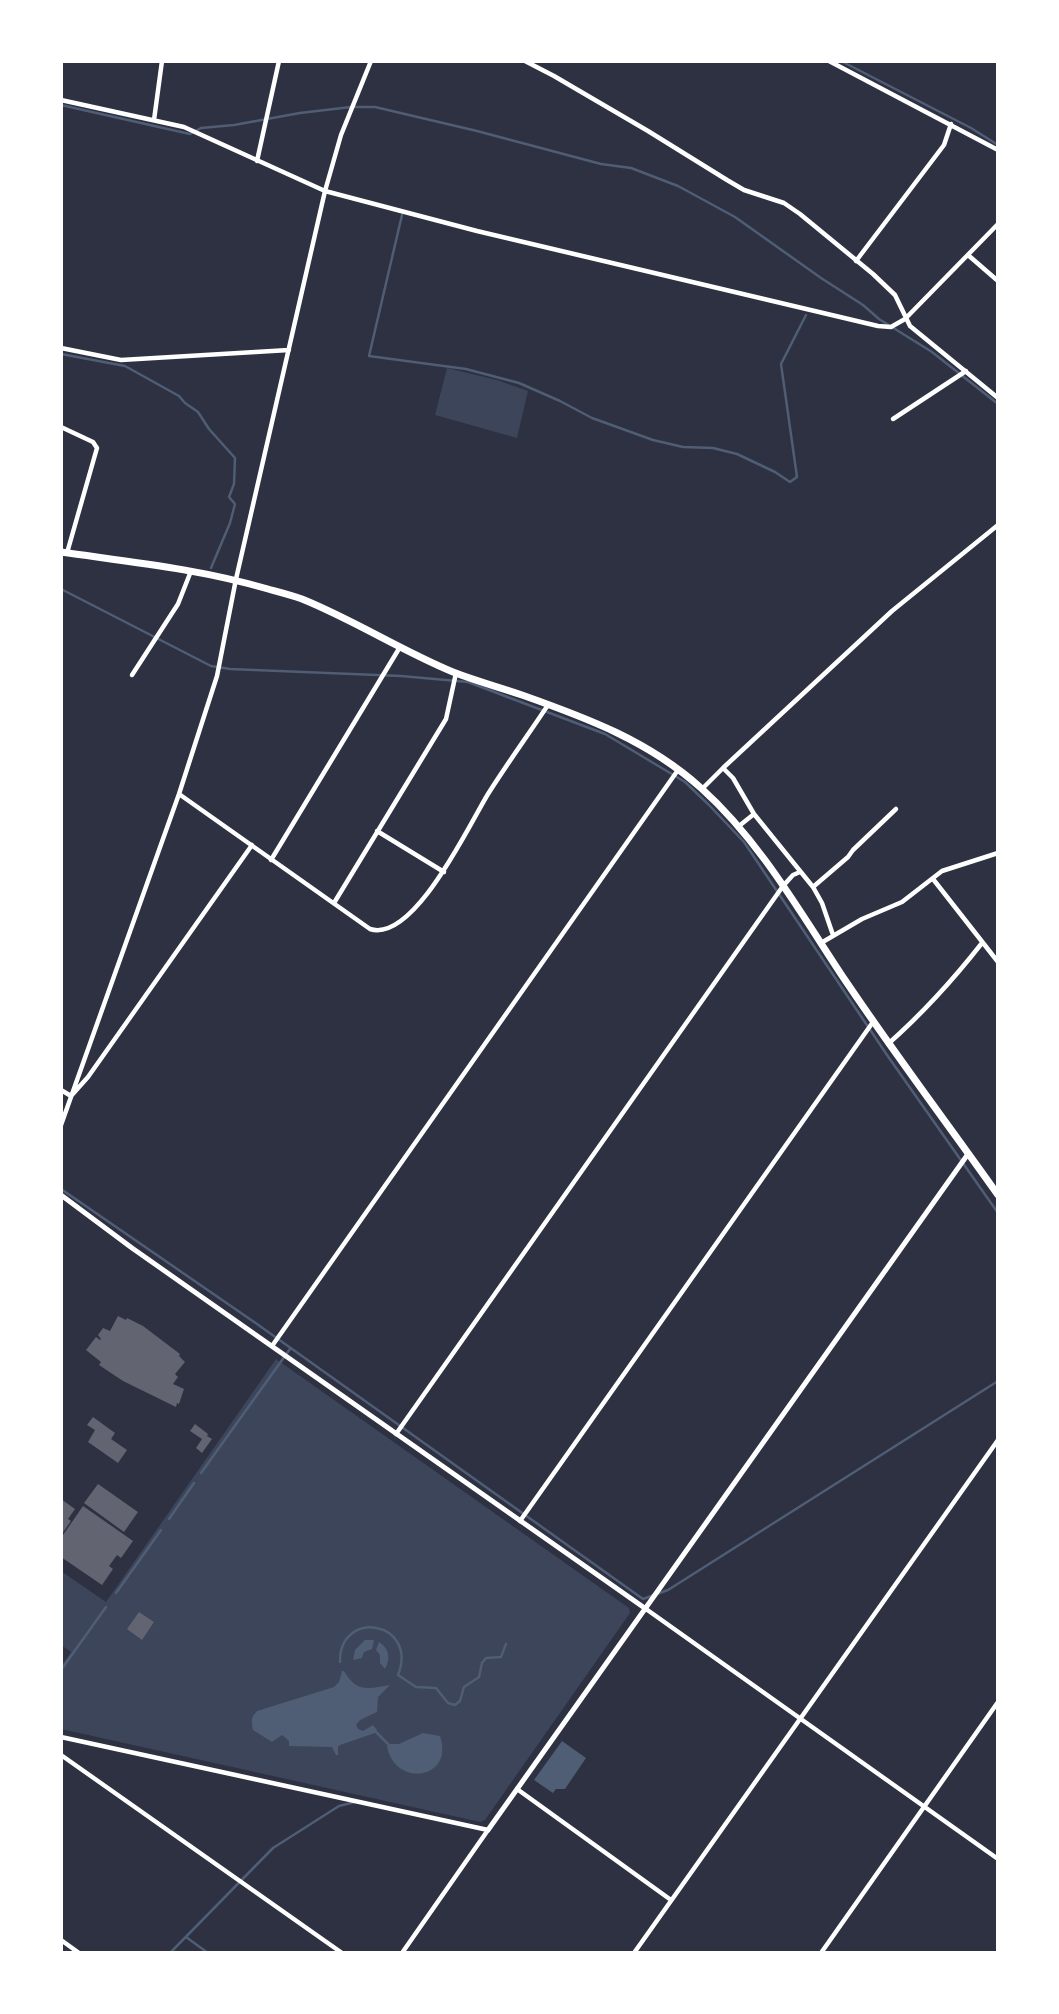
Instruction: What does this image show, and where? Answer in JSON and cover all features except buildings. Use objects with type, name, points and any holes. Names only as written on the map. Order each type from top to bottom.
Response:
[{"type":"main road","points":[[64,552],[191,570],[236,579],[300,598],[456,673],[596,722],[630,738],[678,769],[738,826],[783,886],[888,1044],[998,1195]]},
{"type":"street","points":[[153,120],[162,61]]},
{"type":"street","points":[[257,161],[279,61]]},
{"type":"street","points":[[61,1125],[179,794],[217,676],[236,579],[325,191],[341,135],[371,61]]},
{"type":"street","points":[[524,61],[648,131],[744,190],[784,203],[895,295],[905,320],[998,398]]},
{"type":"street","points":[[829,61],[998,150]]},
{"type":"street","points":[[61,100],[184,127],[325,191],[477,231],[878,326],[891,327],[905,320],[998,224]]},
{"type":"street","points":[[856,261],[944,145],[951,124]]},
{"type":"street","points":[[968,255],[998,281]]},
{"type":"street","points":[[61,348],[121,360],[289,350]]},
{"type":"street","points":[[893,419],[966,371]]},
{"type":"street","points":[[61,427],[93,442],[97,448],[64,552]]},
{"type":"street","points":[[702,789],[892,611],[998,525]]},
{"type":"street","points":[[132,675],[178,604],[191,570]]},
{"type":"street","points":[[271,860],[400,646]]},
{"type":"street","points":[[334,903],[446,719],[456,673]]},
{"type":"street","points":[[179,794],[370,929],[376,931],[390,928],[407,917],[443,872],[489,793],[548,705]]},
{"type":"street","points":[[723,768],[733,778],[754,814],[813,887],[822,903],[833,935]]},
{"type":"street","points":[[272,1346],[678,769]]},
{"type":"street","points":[[813,887],[848,858],[896,809]]},
{"type":"street","points":[[738,826],[754,814]]},
{"type":"street","points":[[377,831],[443,872]]},
{"type":"street","points":[[71,1096],[88,1077],[252,845]]},
{"type":"street","points":[[821,943],[862,919],[902,902],[942,871],[998,853]]},
{"type":"street","points":[[396,1434],[783,886],[793,875],[800,872]]},
{"type":"street","points":[[933,879],[998,962]]},
{"type":"street","points":[[888,1044],[918,1018],[982,943]]},
{"type":"street","points":[[520,1521],[873,1021]]},
{"type":"street","points":[[61,1090],[71,1096]]},
{"type":"street","points":[[402,1953],[968,1154]]},
{"type":"street","points":[[989,1183],[998,1178]]},
{"type":"street","points":[[61,1195],[998,1859]]},
{"type":"street","points":[[634,1953],[998,1440]]},
{"type":"street","points":[[821,1953],[998,1702]]},
{"type":"street","points":[[61,1737],[488,1830]]},
{"type":"street","points":[[61,1755],[342,1953]]},
{"type":"street","points":[[517,1789],[671,1900]]},
{"type":"street","points":[[61,1940],[79,1953]]},
{"type":"shaded area","points":[[447,368],[497,380],[528,391],[517,438],[435,415]]},
{"type":"shaded area","points":[[276,1359],[629,1608],[630,1613],[485,1820],[480,1822],[61,1729],[61,1666],[71,1652],[61,1645],[61,1571],[106,1602]]},
{"type":"shaded area","points":[[365,1640],[374,1640],[372,1649],[364,1652],[362,1658],[353,1660],[355,1650]]},
{"type":"shaded area","points":[[379,1642],[388,1654],[385,1669],[376,1650]]},
{"type":"shaded area","points":[[342,1671],[354,1683],[364,1688],[390,1685],[378,1697],[377,1712],[360,1720],[356,1725],[363,1731],[373,1725],[377,1730],[375,1733],[340,1745],[336,1755],[332,1747],[289,1746],[289,1741],[282,1735],[272,1742],[253,1730],[252,1719],[257,1711],[334,1687],[339,1682]]},
{"type":"shaded area","points":[[423,1733],[440,1736],[442,1751],[439,1762],[432,1770],[422,1773],[411,1773],[400,1768],[392,1759],[387,1746],[399,1744]]},
{"type":"shaded area","points":[[562,1741],[586,1758],[565,1789],[556,1789],[553,1793],[534,1780]]},
{"type":"waterway","points":[[841,61],[971,128],[998,145]]},
{"type":"waterway","points":[[61,105],[190,134],[201,128],[300,113],[375,107],[601,164],[631,168],[678,186],[735,217],[863,305],[879,319],[932,352],[998,404]]},
{"type":"waterway","points":[[402,215],[369,356],[466,369],[519,383],[592,418],[653,440],[737,454],[790,482],[797,477],[781,364],[806,315]]},
{"type":"waterway","points":[[61,354],[125,366],[179,396],[198,412],[235,458],[234,484],[229,497],[235,504],[211,568]]},
{"type":"waterway","points":[[61,589],[211,666],[468,682],[605,734],[685,782],[744,842],[887,1055],[998,1213]]},
{"type":"waterway","points":[[61,1189],[257,1324],[643,1599],[668,1590],[998,1381]]},
{"type":"waterway","points":[[201,1473],[290,1349]]},
{"type":"waterway","points":[[169,1519],[194,1483]]},
{"type":"waterway","points":[[116,1593],[161,1530]]},
{"type":"waterway","points":[[61,1670],[106,1607]]},
{"type":"waterway","points":[[340,1662],[343,1645],[352,1634],[363,1628],[376,1628],[389,1633],[398,1643],[401,1657],[398,1675],[416,1687],[436,1688],[448,1703],[455,1705],[460,1701],[464,1687],[479,1677],[486,1658],[501,1657],[506,1644]]},
{"type":"waterway","points":[[374,1730],[389,1745]]},
{"type":"waterway","points":[[170,1953],[273,1848],[339,1806],[355,1802]]},
{"type":"waterway","points":[[186,1937],[208,1953]]}]
